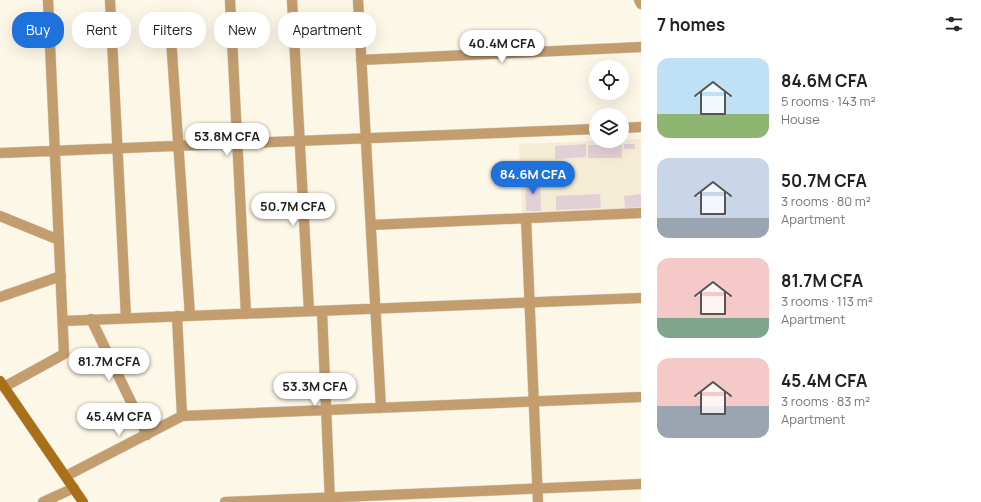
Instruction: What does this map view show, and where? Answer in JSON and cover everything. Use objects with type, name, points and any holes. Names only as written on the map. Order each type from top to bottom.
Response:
[{"type":"main road","points":[[2,384],[83,502]]},
{"type":"street","points":[[2,384],[64,354],[48,0]]},
{"type":"street","points":[[110,0],[126,318]]},
{"type":"street","points":[[230,0],[246,314]]},
{"type":"street","points":[[292,0],[309,311]]},
{"type":"street","points":[[358,0],[381,408]]},
{"type":"street","points":[[639,0],[641,4]]},
{"type":"street","points":[[362,60],[641,47]]},
{"type":"street","points":[[172,48],[190,316]]},
{"type":"street","points":[[629,128],[641,128]]},
{"type":"street","points":[[0,153],[589,129]]},
{"type":"street","points":[[370,225],[641,213]]},
{"type":"street","points":[[0,216],[59,240]]},
{"type":"street","points":[[526,218],[538,502]]},
{"type":"street","points":[[0,297],[61,276]]},
{"type":"street","points":[[63,321],[641,298]]},
{"type":"street","points":[[322,310],[330,500]]},
{"type":"street","points":[[177,316],[182,416]]},
{"type":"street","points":[[91,320],[147,435]]},
{"type":"street","points":[[66,476],[182,416],[641,397]]},
{"type":"street","points":[[225,502],[330,500],[641,484]]},
{"type":"street","points":[[43,502],[74,488]]},
{"type":"shaded area","points":[[629,139],[641,139],[641,210],[522,214],[519,144],[589,141],[589,148],[629,148]]},
{"type":"building","points":[[586,144],[586,157],[555,159],[555,146]]},
{"type":"building","points":[[629,144],[635,144],[635,149],[624,149],[629,148]]},
{"type":"building","points":[[588,145],[589,148],[622,148],[622,158],[588,158]]},
{"type":"building","points":[[540,179],[541,211],[526,211],[525,180]]},
{"type":"building","points":[[600,194],[601,208],[556,210],[556,196]]},
{"type":"building","points":[[641,194],[641,207],[625,208],[624,196]]}]
